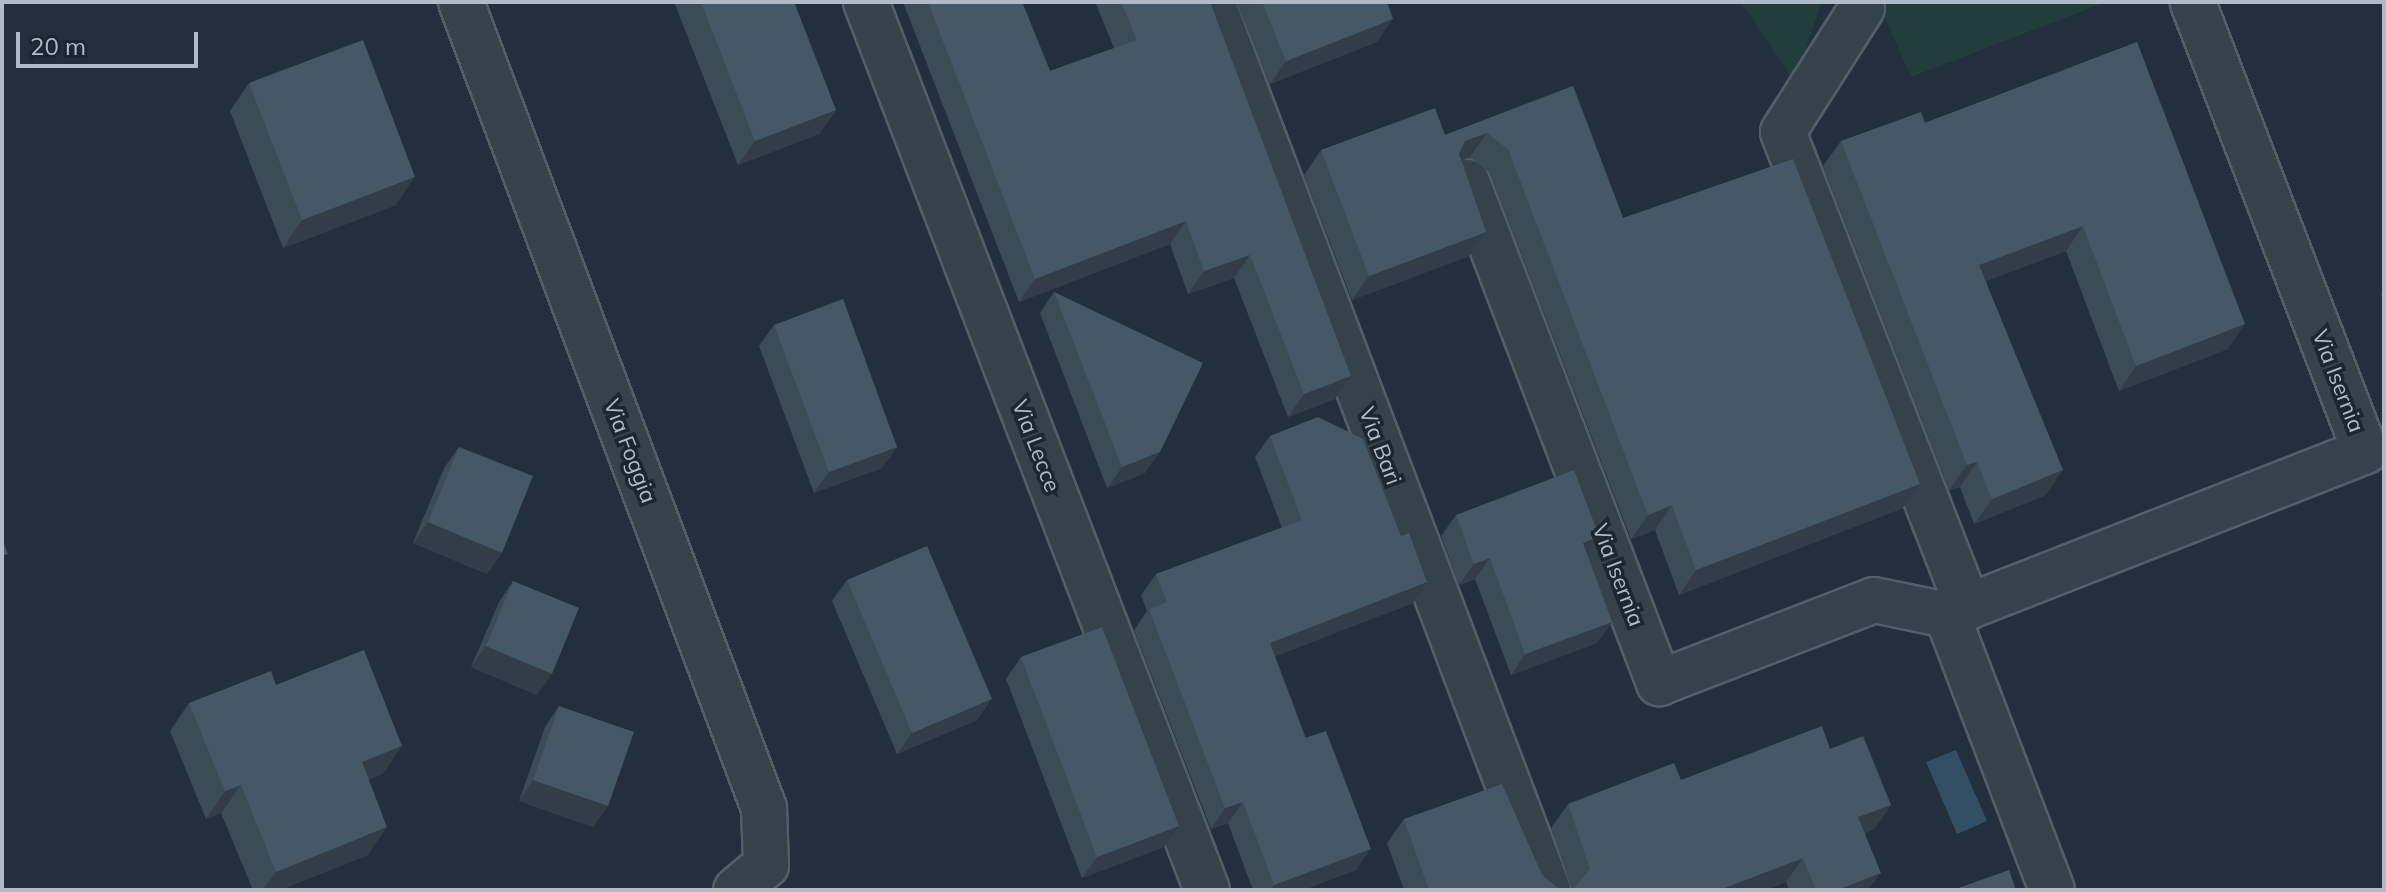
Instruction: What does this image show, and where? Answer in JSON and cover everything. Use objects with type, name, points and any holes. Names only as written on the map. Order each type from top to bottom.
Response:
[{"type":"street","name":"Via Foggia","points":[[461,2],[764,808],[766,865],[736,890]]},
{"type":"street","name":"Via Lecce","points":[[866,2],[1207,890]]},
{"type":"street","name":"Via Bari","points":[[1212,2],[1548,890]]},
{"type":"street","name":"Via Isernia","points":[[1467,182],[1659,683],[1874,600],[1958,611],[2365,451],[2193,2]]},
{"type":"street","points":[[1862,8],[1783,132],[1958,611],[2052,890]]},
{"type":"green space","points":[[1740,2],[1822,2],[1794,81],[1751,17]]},
{"type":"green space","points":[[1878,2],[2106,2],[1911,77]]},
{"type":"water","points":[[1956,750],[1987,821],[1957,834],[1926,762]]},
{"type":"building","points":[[701,2],[794,2],[836,110],[755,141]]},
{"type":"building","points":[[928,2],[1022,2],[1050,71],[1137,40],[1121,2],[1210,2],[1351,376],[1304,394],[1250,255],[1204,271],[1186,221],[1035,279]]},
{"type":"building","points":[[1262,2],[1387,2],[1393,19],[1286,61]]},
{"type":"building","points":[[363,40],[415,177],[302,220],[249,83]]},
{"type":"building","points":[[2137,42],[2245,324],[2136,366],[2083,226],[1979,265],[2063,470],[1992,499],[1977,462],[1967,465],[1841,141],[1921,112],[1925,123]]},
{"type":"building","points":[[1573,86],[1623,218],[1793,159],[1920,484],[1696,570],[1672,505],[1648,515],[1508,149],[1487,133],[1465,141],[1459,154],[1486,232],[1369,276],[1321,150],[1435,108],[1445,135]]},
{"type":"building","points":[[1054,292],[1203,363],[1160,452],[1122,467]]},
{"type":"building","points":[[843,299],[897,447],[829,472],[774,325]]},
{"type":"building","points":[[1318,417],[1363,439],[1401,536],[1409,533],[1427,582],[1270,643],[1305,738],[1326,731],[1371,849],[1274,885],[1243,802],[1225,808],[1149,609],[1167,602],[1156,574],[1302,520],[1270,436]]},
{"type":"building","points":[[459,447],[533,476],[502,553],[428,522]]},
{"type":"building","points":[[1574,470],[1599,536],[1583,543],[1612,622],[1525,654],[1490,558],[1474,564],[1456,515]]},
{"type":"building","points":[[2,539],[8,554],[2,556]]},
{"type":"building","points":[[927,546],[992,699],[912,733],[847,580]]},
{"type":"building","points":[[513,581],[579,608],[552,674],[486,646]]},
{"type":"building","points":[[1102,627],[1179,826],[1097,857],[1021,657]]},
{"type":"building","points":[[364,650],[402,746],[362,762],[387,827],[276,872],[241,785],[225,791],[189,703],[271,671],[276,685]]},
{"type":"building","points":[[559,706],[634,732],[608,806],[533,780]]},
{"type":"building","points":[[1822,726],[1830,749],[1863,736],[1891,805],[1858,817],[1881,873],[1837,890],[1816,890],[1803,858],[1719,890],[1565,890],[1573,889],[1590,869],[1568,804],[1674,763],[1681,780]]},
{"type":"building","points":[[1502,784],[1542,875],[1560,890],[1429,890],[1404,819]]},
{"type":"building","points":[[2009,870],[2016,890],[1953,890]]}]
